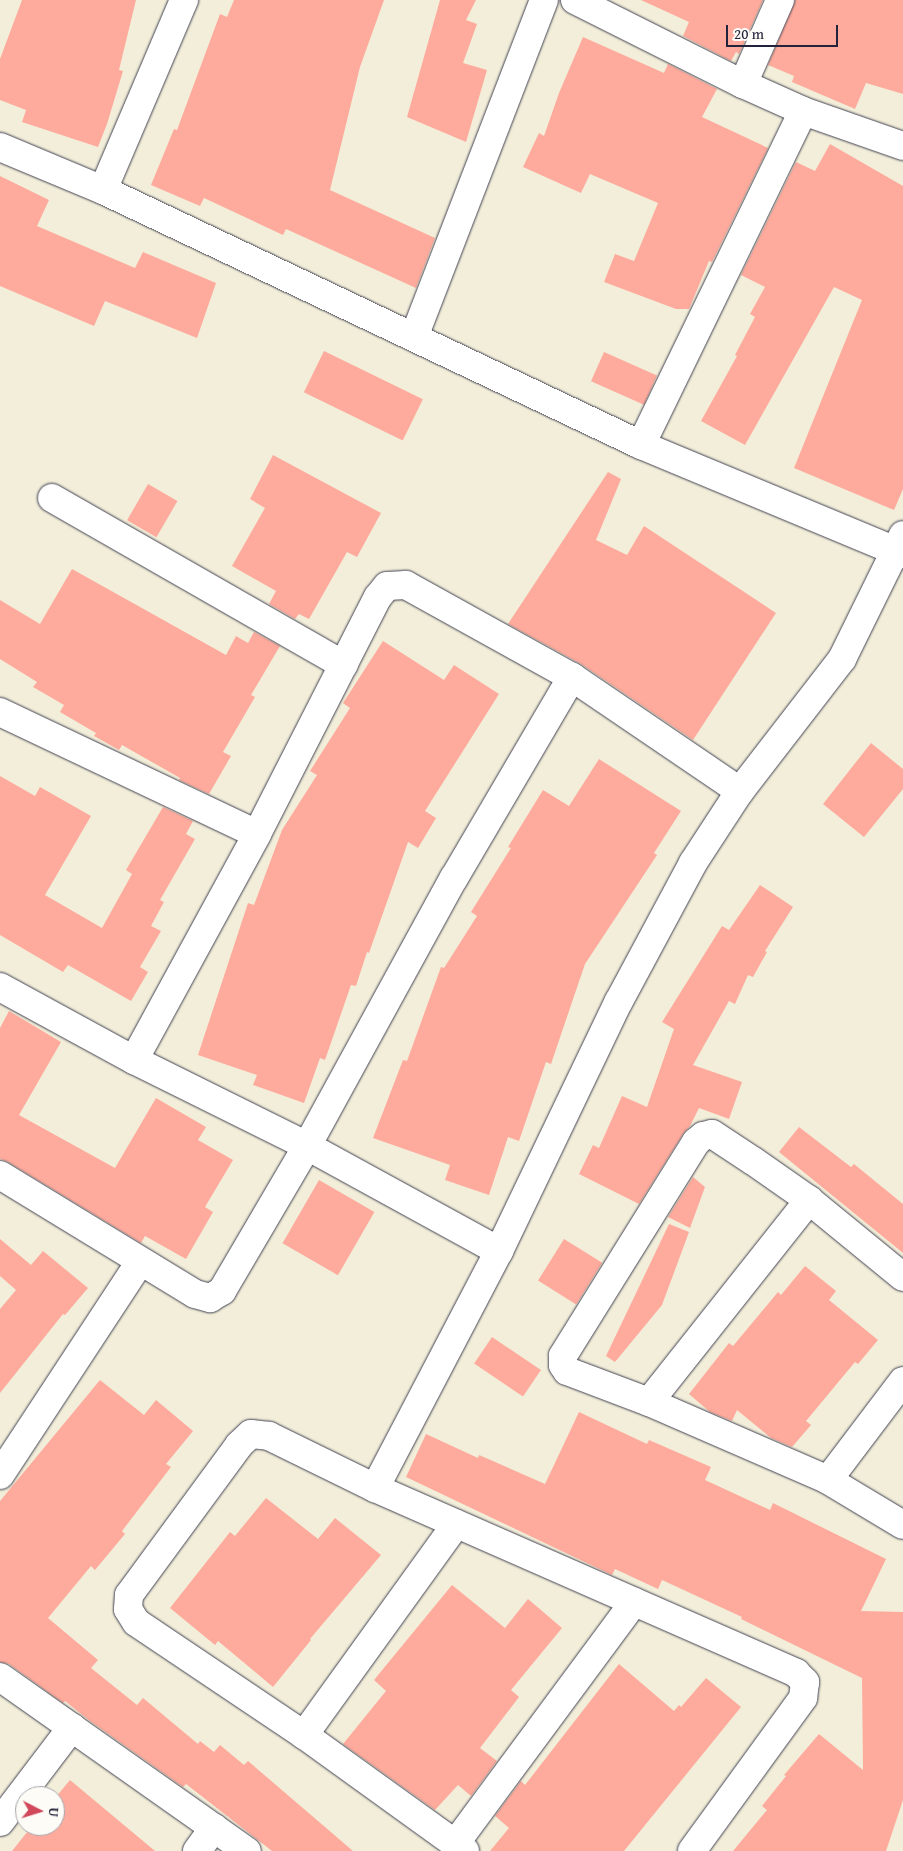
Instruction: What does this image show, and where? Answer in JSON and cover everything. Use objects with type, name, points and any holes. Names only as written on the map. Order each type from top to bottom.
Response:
[{"type":"street","points":[[103,190],[184,0]]},
{"type":"street","points":[[414,337],[544,0]]},
{"type":"street","points":[[575,0],[743,84],[803,111],[903,146]]},
{"type":"street","points":[[743,84],[780,0]]},
{"type":"street","points":[[641,445],[803,111]]},
{"type":"street","points":[[0,147],[103,190],[641,445],[900,547],[842,659],[740,791],[693,863],[619,1001],[499,1251],[375,1488]]},
{"type":"street","points":[[52,498],[344,665]]},
{"type":"street","points":[[134,1060],[256,834],[378,597],[387,586],[406,585],[572,677],[740,791]]},
{"type":"street","points":[[0,1176],[195,1294],[210,1298],[222,1291],[307,1146],[454,878],[572,677]]},
{"type":"street","points":[[0,712],[256,834]]},
{"type":"street","points":[[0,987],[134,1060],[307,1146],[499,1251]]},
{"type":"street","points":[[903,1277],[809,1200],[712,1134],[702,1136],[696,1142],[563,1356],[563,1364],[566,1371],[649,1402],[828,1480],[903,1525]]},
{"type":"street","points":[[649,1402],[809,1200]]},
{"type":"street","points":[[0,1475],[140,1262]]},
{"type":"street","points":[[828,1480],[903,1381]]},
{"type":"street","points":[[634,1602],[460,1847],[304,1735],[136,1622],[128,1610],[129,1595],[239,1445],[251,1434],[269,1436],[375,1488],[796,1673],[805,1682],[803,1698],[692,1851]]},
{"type":"street","points":[[304,1735],[456,1524]]},
{"type":"street","points":[[0,1677],[247,1851]]},
{"type":"street","points":[[0,1822],[72,1727]]},
{"type":"street","points":[[197,1851],[214,1828]]},
{"type":"building","points":[[22,0],[136,0],[119,70],[123,71],[98,147],[22,122],[26,110],[0,100],[0,59]]},
{"type":"building","points":[[234,0],[384,0],[360,67],[330,190],[435,238],[416,288],[286,229],[283,235],[204,198],[200,206],[151,185],[174,129],[177,130],[220,14],[227,17]]},
{"type":"building","points":[[440,0],[476,0],[466,20],[477,24],[463,63],[487,70],[466,142],[407,117]]},
{"type":"building","points":[[641,0],[763,0],[739,54],[736,52],[731,61],[683,36],[689,22]]},
{"type":"building","points":[[795,0],[903,0],[903,94],[866,83],[855,109],[792,82],[794,76],[768,65]]},
{"type":"building","points":[[583,37],[664,73],[668,64],[717,89],[702,117],[768,148],[712,262],[709,261],[689,309],[676,309],[604,282],[615,254],[634,261],[658,203],[590,174],[581,193],[523,167],[539,133],[544,136],[559,93]]},
{"type":"building","points":[[830,144],[903,186],[903,489],[894,510],[794,468],[862,300],[834,287],[745,445],[701,421],[737,356],[735,355],[755,317],[750,314],[765,287],[741,275],[796,162],[815,171]]},
{"type":"building","points":[[0,176],[49,200],[37,226],[135,268],[143,252],[216,283],[197,338],[105,301],[94,326],[0,286]]},
{"type":"building","points":[[324,351],[423,399],[403,441],[304,392]]},
{"type":"building","points":[[604,352],[657,376],[644,405],[591,381]]},
{"type":"building","points":[[273,455],[381,513],[357,557],[347,552],[309,619],[299,614],[295,619],[269,604],[276,591],[232,566],[265,508],[250,499]]},
{"type":"building","points":[[608,472],[621,479],[596,540],[627,555],[644,526],[776,613],[693,740],[581,664],[508,624]]},
{"type":"building","points":[[148,484],[177,501],[156,537],[127,520]]},
{"type":"building","points":[[72,569],[226,655],[236,636],[248,643],[254,632],[280,646],[251,695],[255,697],[223,752],[231,756],[209,794],[179,780],[180,778],[122,745],[119,750],[94,736],[96,733],[60,712],[64,705],[33,687],[37,682],[0,659],[0,600],[40,624]]},
{"type":"building","points":[[383,641],[444,680],[454,665],[499,694],[425,811],[436,818],[418,848],[408,842],[356,986],[351,985],[325,1060],[320,1058],[304,1103],[253,1085],[257,1075],[198,1055],[248,903],[254,905],[282,830],[317,775],[310,771],[350,708],[343,703]]},
{"type":"building","points":[[871,743],[903,769],[903,789],[864,837],[823,804]]},
{"type":"building","points":[[599,759],[681,811],[654,853],[657,855],[585,964],[551,1064],[546,1062],[519,1141],[508,1137],[489,1195],[445,1180],[450,1165],[373,1138],[403,1060],[407,1061],[441,967],[444,968],[477,916],[471,912],[511,848],[508,847],[543,790],[569,806]]},
{"type":"building","points":[[0,776],[35,796],[40,787],[91,816],[45,895],[102,928],[132,874],[126,870],[163,807],[193,821],[186,834],[195,839],[160,900],[164,902],[151,926],[161,931],[140,967],[148,972],[131,1001],[68,965],[63,972],[0,935]]},
{"type":"building","points":[[760,885],[793,907],[765,951],[767,952],[753,977],[748,975],[735,1004],[729,1001],[693,1065],[742,1082],[729,1119],[699,1108],[690,1126],[639,1204],[579,1174],[593,1145],[599,1148],[622,1096],[647,1107],[674,1029],[662,1022],[722,926],[729,930]]},
{"type":"building","points":[[9,1011],[61,1042],[19,1115],[115,1168],[156,1098],[206,1127],[198,1140],[233,1160],[205,1207],[213,1212],[186,1259],[145,1236],[141,1243],[8,1162],[0,1159],[0,1028]]},
{"type":"building","points":[[799,1127],[851,1167],[854,1164],[903,1204],[903,1253],[779,1152]]},
{"type":"building","points":[[693,1177],[705,1187],[690,1228],[668,1217]]},
{"type":"building","points":[[319,1180],[374,1212],[338,1275],[282,1243]]},
{"type":"building","points":[[669,1224],[689,1232],[662,1305],[615,1362],[606,1356]]},
{"type":"building","points":[[0,1239],[31,1265],[43,1251],[88,1288],[65,1315],[63,1314],[0,1393],[0,1309],[16,1290],[0,1276]]},
{"type":"building","points":[[564,1239],[602,1263],[576,1304],[538,1281]]},
{"type":"building","points":[[805,1266],[836,1291],[829,1300],[878,1340],[858,1364],[855,1362],[806,1421],[811,1425],[792,1447],[771,1438],[737,1410],[732,1421],[710,1412],[689,1394],[729,1343],[733,1346],[778,1292],[781,1295]]},
{"type":"building","points":[[492,1337],[541,1370],[523,1397],[474,1364]]},
{"type":"building","points":[[100,1380],[144,1415],[156,1400],[193,1431],[166,1464],[171,1467],[122,1531],[125,1534],[95,1570],[91,1566],[48,1618],[98,1660],[91,1668],[137,1705],[143,1698],[198,1744],[200,1741],[214,1752],[220,1745],[244,1765],[248,1761],[353,1851],[272,1851],[186,1784],[183,1787],[65,1701],[63,1703],[9,1664],[0,1662],[0,1501]]},
{"type":"building","points":[[579,1412],[647,1444],[649,1440],[711,1467],[705,1480],[770,1510],[773,1503],[886,1559],[861,1611],[903,1612],[903,1800],[886,1851],[733,1851],[767,1810],[762,1806],[786,1776],[784,1775],[819,1734],[863,1770],[862,1678],[741,1619],[742,1617],[662,1580],[658,1589],[615,1569],[612,1575],[406,1477],[426,1434],[478,1458],[479,1455],[545,1484]]},
{"type":"building","points":[[266,1498],[318,1539],[335,1518],[381,1555],[310,1639],[273,1687],[218,1641],[215,1645],[170,1608],[230,1532],[235,1536]]},
{"type":"building","points":[[452,1585],[505,1628],[528,1599],[562,1628],[511,1690],[519,1697],[480,1748],[497,1761],[471,1796],[458,1785],[435,1810],[343,1744],[386,1691],[374,1680]]},
{"type":"building","points":[[619,1664],[674,1711],[679,1705],[681,1707],[706,1678],[741,1707],[624,1851],[490,1851],[509,1828],[495,1816],[521,1781],[525,1785]]},
{"type":"building","points":[[70,1780],[155,1851],[12,1851],[24,1836],[65,1836],[65,1786]]}]
